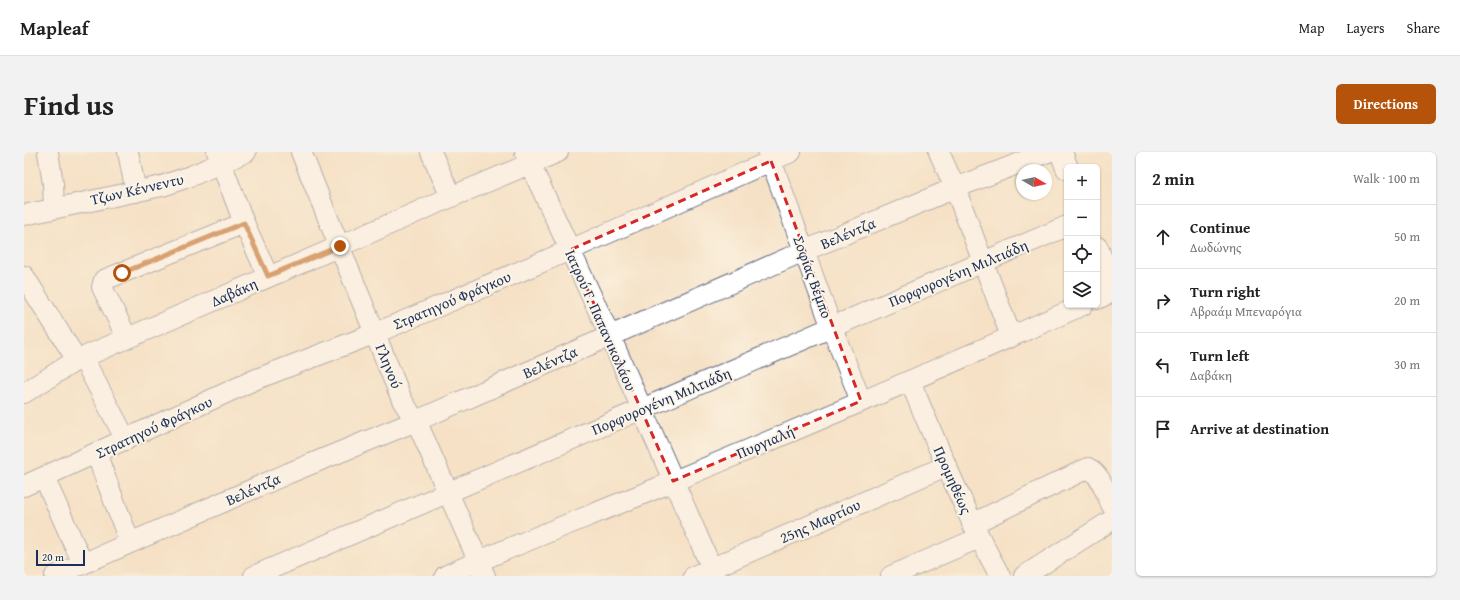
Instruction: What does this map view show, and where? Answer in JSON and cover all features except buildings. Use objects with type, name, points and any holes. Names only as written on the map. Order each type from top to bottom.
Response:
[{"type":"main road","points":[[1061,152],[1066,164]]},
{"type":"main road","points":[[1100,256],[1112,287]]},
{"type":"street","points":[[48,152],[53,184],[54,208]]},
{"type":"street","points":[[128,152],[136,192]]},
{"type":"street","name":"Τζων Κέννεντυ","points":[[24,215],[177,182],[219,158],[246,152]]},
{"type":"street","name":"Γληνού","points":[[301,152],[402,400],[407,410],[416,421],[482,568]]},
{"type":"street","points":[[431,152],[451,197]]},
{"type":"street","name":"Δαβάκη","points":[[24,393],[80,359],[451,197],[528,158],[558,152]]},
{"type":"street","name":"Στρατηγού Φράγκου","points":[[24,486],[254,380],[376,333],[570,250],[770,156],[791,152]]},
{"type":"street","points":[[939,152],[984,262],[1011,336]]},
{"type":"street","name":"Βελέντζα","points":[[55,576],[289,473],[416,421],[804,251],[955,188],[1048,152]]},
{"type":"street","name":"Σοφίας Βέμπο","points":[[770,156],[832,328],[861,401]]},
{"type":"street","points":[[219,158],[244,223],[268,276]]},
{"type":"street","name":"Ιατρού Γ. Παπανικολάου","points":[[528,158],[610,336],[714,572]]},
{"type":"street","points":[[127,338],[102,287],[103,281],[109,277],[145,264],[244,223]]},
{"type":"street","name":"Πορφυρογένη Μιλτιάδη","points":[[254,576],[1064,227]]},
{"type":"street","points":[[26,282],[80,359],[126,440]]},
{"type":"street","points":[[1100,298],[1112,292]]},
{"type":"street","name":"Πυργιαλή","points":[[445,576],[482,568],[673,481],[910,381],[1076,308]]},
{"type":"street","name":"Προμηθέως","points":[[910,381],[946,466],[976,531],[1000,576]]},
{"type":"street","points":[[96,453],[130,543]]},
{"type":"street","name":"25ης Μαρτίου","points":[[694,576],[714,572],[946,466]]},
{"type":"street","points":[[891,576],[976,531],[1088,468],[1098,476],[1112,506]]},
{"type":"street","points":[[44,477],[83,564]]},
{"type":"street","points":[[1025,576],[1112,520]]},
{"type":"highlighted area","points":[[771,161],[861,401],[673,481],[570,250]]},
{"type":"route","points":[[122,273],[244,223],[268,276],[340,246]]}]
